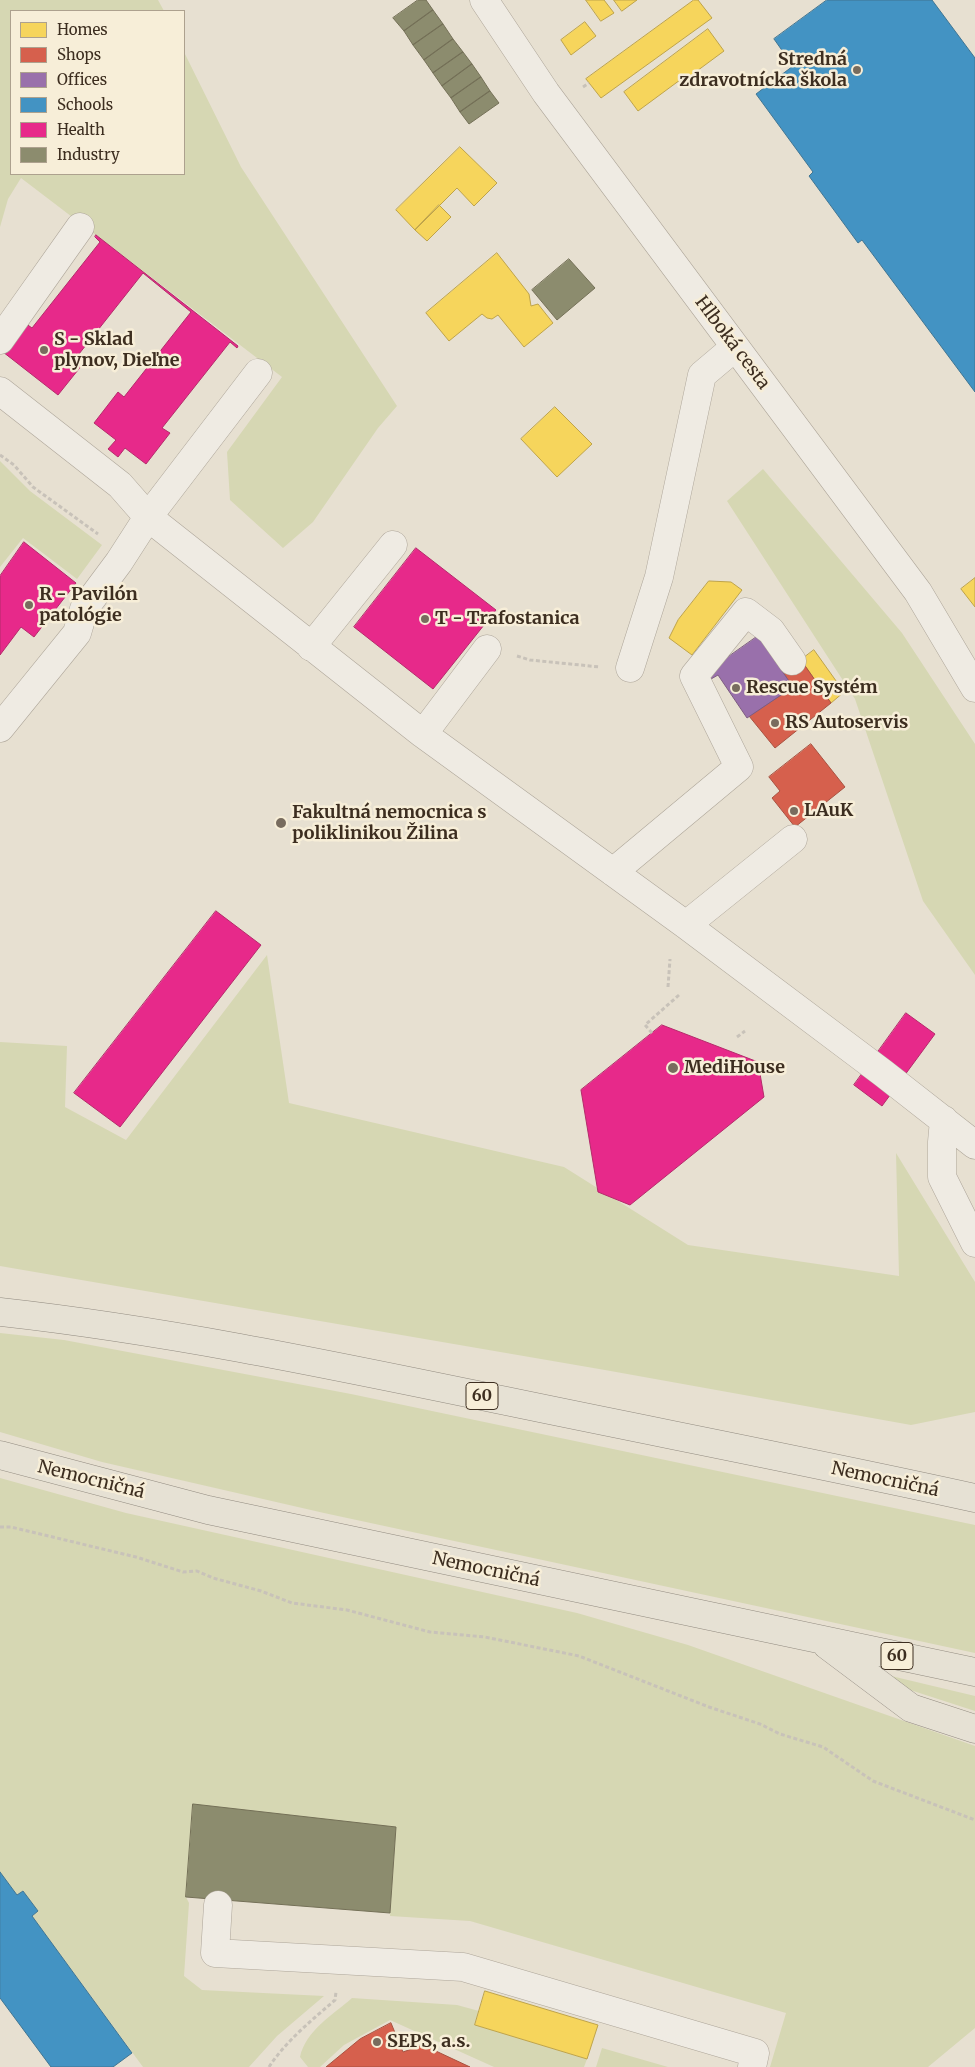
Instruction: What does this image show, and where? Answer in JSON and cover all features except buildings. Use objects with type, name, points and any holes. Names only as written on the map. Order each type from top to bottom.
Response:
[{"type":"main road","name":"Nemocničná","points":[[0,1312],[69,1320],[209,1342],[971,1494]]},
{"type":"main road","name":"Nemocničná","points":[[0,1455],[217,1512],[975,1672]]},
{"type":"main road","points":[[819,1640],[910,1708],[975,1729]]},
{"type":"street","name":"Hlboká cesta","points":[[484,0],[546,94],[918,592],[975,688]]},
{"type":"street","points":[[0,340],[80,227]]},
{"type":"street","points":[[630,668],[659,577],[702,375],[734,348]]},
{"type":"street","points":[[0,728],[76,633],[84,609],[148,517],[258,373]]},
{"type":"street","points":[[0,391],[120,485],[148,517],[423,734],[686,925],[975,1145]]},
{"type":"street","points":[[0,414],[111,500],[148,517]]},
{"type":"street","points":[[311,647],[393,545]]},
{"type":"street","points":[[613,872],[739,767],[694,676],[746,612],[771,631],[792,661]]},
{"type":"street","points":[[423,734],[487,649]]},
{"type":"street","points":[[686,925],[793,839]]},
{"type":"street","points":[[944,1120],[942,1177],[975,1243]]},
{"type":"street","points":[[218,1905],[216,1953],[463,1967],[755,2053],[752,2067]]},
{"type":"path","points":[[0,455],[14,465],[32,487],[124,554]]},
{"type":"path","points":[[530,660],[604,668]]},
{"type":"path","points":[[668,987],[670,959]]},
{"type":"path","points":[[652,1033],[645,1025],[679,995]]},
{"type":"path","points":[[737,1037],[745,1031]]},
{"type":"path","points":[[0,1527],[11,1527],[136,1557],[183,1572],[196,1571],[213,1578],[261,1591],[292,1603],[348,1610],[430,1632],[485,1638],[579,1656],[709,1707],[760,1724],[780,1734],[823,1747],[873,1781],[975,1820]]},
{"type":"path","points":[[269,2067],[305,2026],[335,2000],[338,1960]]},
{"type":"green space","points":[[0,0],[158,0],[163,10],[10,10],[10,175],[185,175],[185,54],[241,167],[397,406],[378,428],[313,522],[283,548],[230,500],[227,452],[282,377],[21,178],[8,199],[0,227]]},
{"type":"green space","points":[[0,461],[30,491],[102,545],[77,579],[23,538],[0,567]]},
{"type":"green space","points":[[763,469],[902,633],[975,744],[975,975],[923,901],[855,699],[727,501]]},
{"type":"green space","points":[[267,955],[289,1103],[564,1167],[688,1245],[899,1276],[896,1153],[975,1282],[975,1412],[911,1425],[605,1370],[0,1266],[0,1042],[67,1046],[65,1107],[126,1140]]},
{"type":"green space","points":[[0,1333],[64,1340],[351,1394],[975,1525],[975,1653],[324,1513],[102,1462],[0,1432]]},
{"type":"green space","points":[[0,1478],[126,1513],[577,1613],[688,1645],[975,1746],[975,2028],[928,2067],[770,2067],[786,2013],[470,1921],[390,1916],[396,1827],[186,1897],[189,1903],[184,1976],[202,1990],[324,1996],[277,2036],[249,2067],[143,2067],[32,1916],[38,1911],[23,1891],[17,1895],[0,1872]]},
{"type":"green space","points":[[866,1670],[975,1696],[975,1711],[864,1675]]},
{"type":"green space","points":[[352,1998],[457,2005],[479,2011],[475,2025],[587,2059],[584,2067],[494,2067],[390,2020],[344,2045],[320,2067],[308,2067],[300,2057],[308,2039],[321,2024]]},
{"type":"green space","points":[[602,2048],[668,2067],[596,2067]]},
{"type":"place","name":"Stredná zdravotnícka škola","points":[[857,70]]},
{"type":"place","name":"S - Sklad plynov, Dieľne","points":[[44,350]]},
{"type":"place","name":"R - Pavilón patológie","points":[[29,605]]},
{"type":"place","name":"T - Trafostanica","points":[[425,619]]},
{"type":"place","name":"Rescue Systém","points":[[736,688]]},
{"type":"place","name":"RS Autoservis","points":[[775,723]]},
{"type":"place","name":"LAuK","points":[[794,811]]},
{"type":"place","name":"Fakultná nemocnica s poliklinikou Žilina","points":[[281,823]]},
{"type":"place","name":"MediHouse","points":[[673,1068]]},
{"type":"place","name":"SEPS, a.s.","points":[[377,2042]]}]
